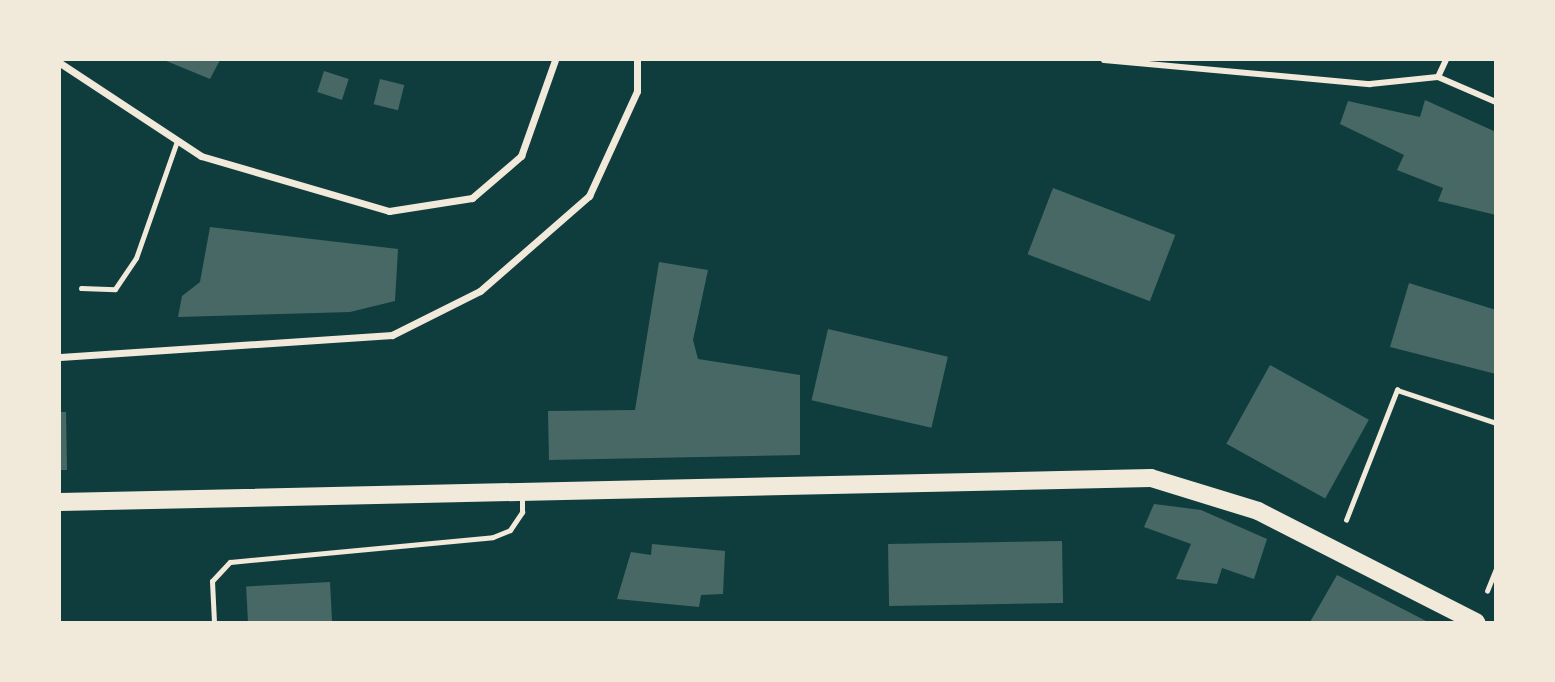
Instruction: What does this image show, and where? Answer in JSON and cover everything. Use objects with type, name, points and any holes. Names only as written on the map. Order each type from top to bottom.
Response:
[{"type":"main road","points":[[60,502],[1151,478],[1258,511],[1476,622]]},
{"type":"street","points":[[60,63],[201,156],[389,211],[471,198],[521,156],[555,60]]},
{"type":"street","points":[[60,357],[392,335],[480,291],[589,196],[637,91],[638,60]]},
{"type":"street","points":[[1104,60],[1370,84],[1438,77],[1496,102]]},
{"type":"street","points":[[1438,77],[1446,60]]},
{"type":"lane","points":[[81,288],[115,289],[136,258],[177,141]]},
{"type":"lane","points":[[214,622],[212,581],[230,562],[493,537],[516,521],[522,492]]},
{"type":"path","points":[[1335,550],[1397,390],[1496,423]]},
{"type":"building","points":[[164,60],[220,60],[210,79]]},
{"type":"building","points":[[324,71],[349,79],[342,100],[317,92]]},
{"type":"building","points":[[380,79],[404,85],[398,110],[374,104]]},
{"type":"building","points":[[1425,100],[1496,132],[1496,215],[1438,201],[1443,188],[1397,170],[1404,155],[1340,124],[1348,101],[1420,117]]},
{"type":"building","points":[[1053,188],[1175,235],[1150,301],[1028,254]]},
{"type":"building","points":[[210,227],[398,249],[395,301],[350,312],[178,317],[182,296],[200,282]]},
{"type":"building","points":[[659,262],[708,270],[693,340],[698,359],[800,375],[800,455],[549,460],[548,411],[635,410]]},
{"type":"building","points":[[1409,283],[1496,310],[1496,374],[1390,347]]},
{"type":"building","points":[[828,329],[948,357],[931,428],[812,400]]},
{"type":"building","points":[[1270,365],[1369,420],[1325,498],[1226,444]]},
{"type":"building","points":[[60,412],[66,412],[67,470],[60,470]]},
{"type":"building","points":[[1154,504],[1201,510],[1267,539],[1254,579],[1222,568],[1217,584],[1176,579],[1191,544],[1144,527]]},
{"type":"building","points":[[1062,541],[1063,603],[889,606],[888,544]]},
{"type":"building","points":[[652,544],[725,551],[723,594],[701,595],[699,607],[617,599],[631,552],[651,555]]},
{"type":"building","points":[[1337,575],[1428,622],[1310,622]]},
{"type":"building","points":[[330,582],[332,622],[248,622],[246,586]]}]
